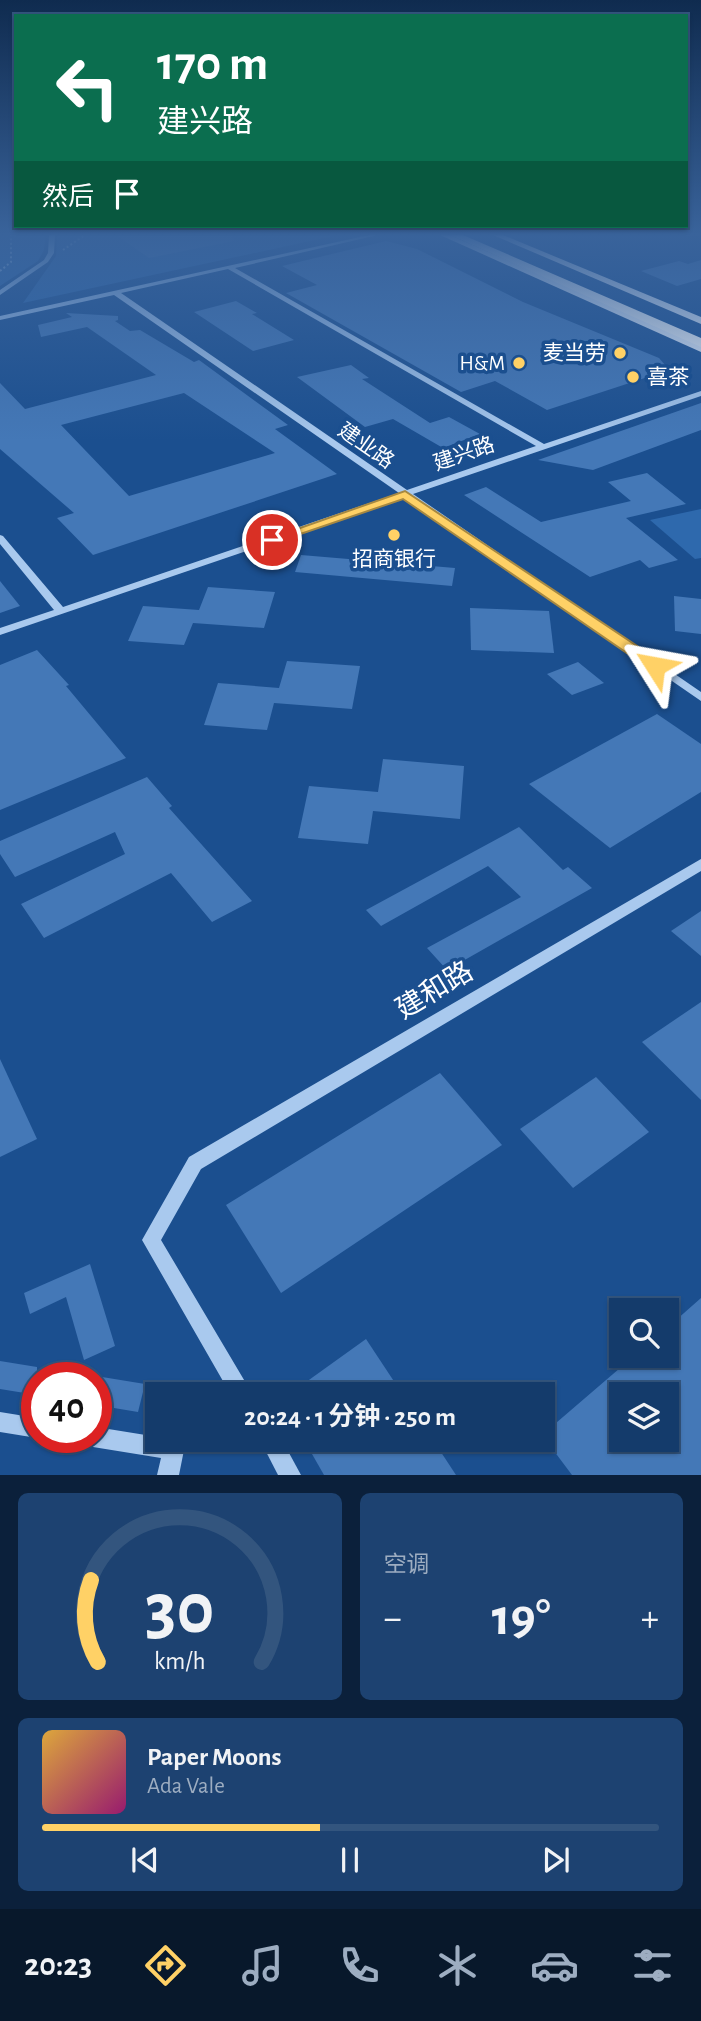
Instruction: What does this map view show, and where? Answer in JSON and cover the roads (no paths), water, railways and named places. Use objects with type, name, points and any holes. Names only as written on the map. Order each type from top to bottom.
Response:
[{"type":"highway","points":[[613,304],[701,343]]},
{"type":"highway","points":[[645,304],[701,328]]},
{"type":"main road","points":[[600,304],[701,349]]},
{"type":"main road","points":[[661,304],[701,321]]},
{"type":"street","points":[[1,316],[62,304]]},
{"type":"street","name":"建业路","points":[[131,304],[701,697]]},
{"type":"street","points":[[293,304],[543,447]]},
{"type":"street","name":"建兴路","points":[[0,632],[701,393]]},
{"type":"street","points":[[0,538],[61,611]]},
{"type":"street","name":"建和路","points":[[235,1382],[151,1240],[195,1163],[701,864]]},
{"type":"street","points":[[0,1422],[21,1425]]},
{"type":"street","points":[[112,1440],[174,1450],[169,1475]]},
{"type":"street","points":[[277,1452],[290,1475]]},
{"type":"place","name":"麦当劳","points":[[620,353]]},
{"type":"place","name":"H&M","points":[[519,363]]},
{"type":"place","name":"喜茶","points":[[633,377]]},
{"type":"place","name":"招商银行","points":[[394,535]]}]
